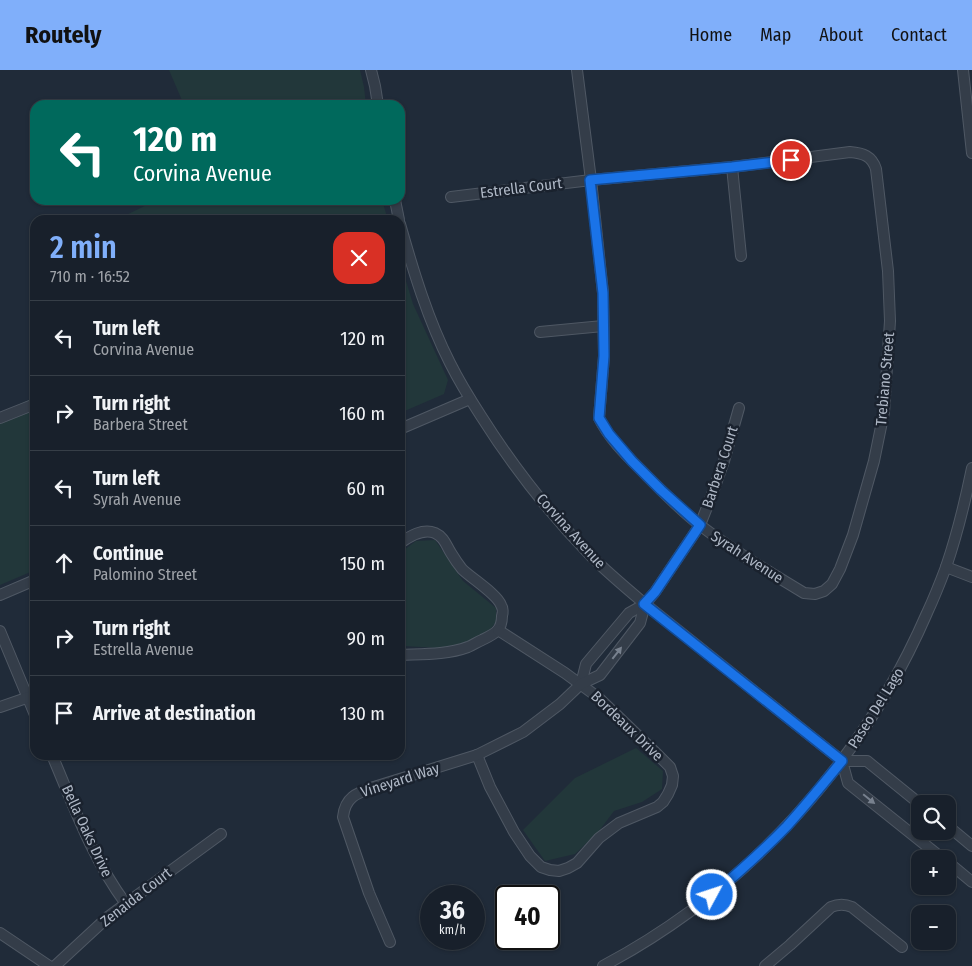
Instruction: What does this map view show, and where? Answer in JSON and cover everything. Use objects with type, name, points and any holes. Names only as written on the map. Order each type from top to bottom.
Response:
[{"type":"street","points":[[372,70],[377,100]]},
{"type":"street","name":"Syrah Avenue","points":[[577,70],[603,293],[604,356],[599,418],[632,461],[700,525],[735,550],[804,593],[816,594],[824,591]]},
{"type":"street","points":[[963,70],[972,154]]},
{"type":"street","name":"Estrella Court","points":[[450,197],[590,180],[732,167],[850,152],[862,153],[870,157]]},
{"type":"street","name":"Trebiano Street","points":[[824,591],[832,584],[840,569],[853,535],[874,461],[884,412],[890,321],[888,271],[876,169],[870,157]]},
{"type":"street","points":[[732,167],[741,256]]},
{"type":"street","name":"Corvina Avenue","points":[[405,241],[436,333],[450,363],[495,439],[549,509],[590,555],[644,604],[842,761]]},
{"type":"street","points":[[540,332],[603,326]]},
{"type":"street","points":[[405,427],[470,399]]},
{"type":"street","points":[[0,418],[30,406]]},
{"type":"street","name":"Barbera Court","points":[[644,604],[655,592],[700,525],[722,469],[739,408]]},
{"type":"street","name":"Paseo Del Lago","points":[[603,966],[678,920],[729,880],[787,826],[842,761],[878,708],[921,626],[946,567],[972,468]]},
{"type":"street","points":[[405,540],[426,530],[442,537],[462,568],[497,598],[502,606],[502,624],[492,635],[469,646],[454,650],[430,654],[405,655]]},
{"type":"street","points":[[946,567],[972,577]]},
{"type":"street","points":[[0,595],[30,582]]},
{"type":"street","name":"Vineyard Way","points":[[581,684],[586,664],[629,613],[644,604]]},
{"type":"street","name":"Vineyard Way","points":[[390,942],[343,817],[344,808],[351,798],[359,792],[477,756],[523,732],[560,704],[581,684],[600,675],[640,623],[644,604]]},
{"type":"street","points":[[0,630],[30,694]]},
{"type":"street","name":"Bordeaux Drive","points":[[477,756],[501,809],[514,832],[530,856],[541,867],[550,870],[559,871],[577,863],[599,838],[614,826],[657,807],[663,802],[672,785],[673,776],[670,768],[599,698],[581,684],[498,630]]},
{"type":"street","points":[[0,707],[30,696]]},
{"type":"street","name":"Bella Oaks Drive","points":[[54,760],[93,851],[126,904]]},
{"type":"street","points":[[911,797],[867,761],[842,761],[848,783],[932,850]]},
{"type":"street","points":[[956,833],[972,846]]},
{"type":"street","name":"Zenaida Court","points":[[55,966],[109,916],[221,834]]},
{"type":"street","points":[[956,869],[972,882]]},
{"type":"street","points":[[765,966],[836,905],[852,907],[902,947]]},
{"type":"street","points":[[0,933],[49,966]]},
{"type":"green space","points":[[169,70],[360,70],[365,100],[182,100]]},
{"type":"green space","points":[[147,205],[384,205],[386,215],[126,215]]},
{"type":"green space","points":[[405,278],[413,304],[448,380],[444,394],[405,411]]},
{"type":"green space","points":[[30,399],[30,572],[0,585],[0,413]]},
{"type":"green space","points":[[435,540],[463,581],[496,608],[496,622],[482,640],[439,648],[405,646],[405,549],[416,541]]},
{"type":"green space","points":[[636,748],[663,771],[662,789],[642,802],[614,811],[599,831],[575,854],[545,861],[523,830],[575,778]]},
{"type":"route","points":[[712,895],[745,867],[787,826],[842,761],[644,604],[655,592],[700,525],[632,461],[609,434],[599,418],[604,356],[603,293],[590,180],[791,160]]}]
